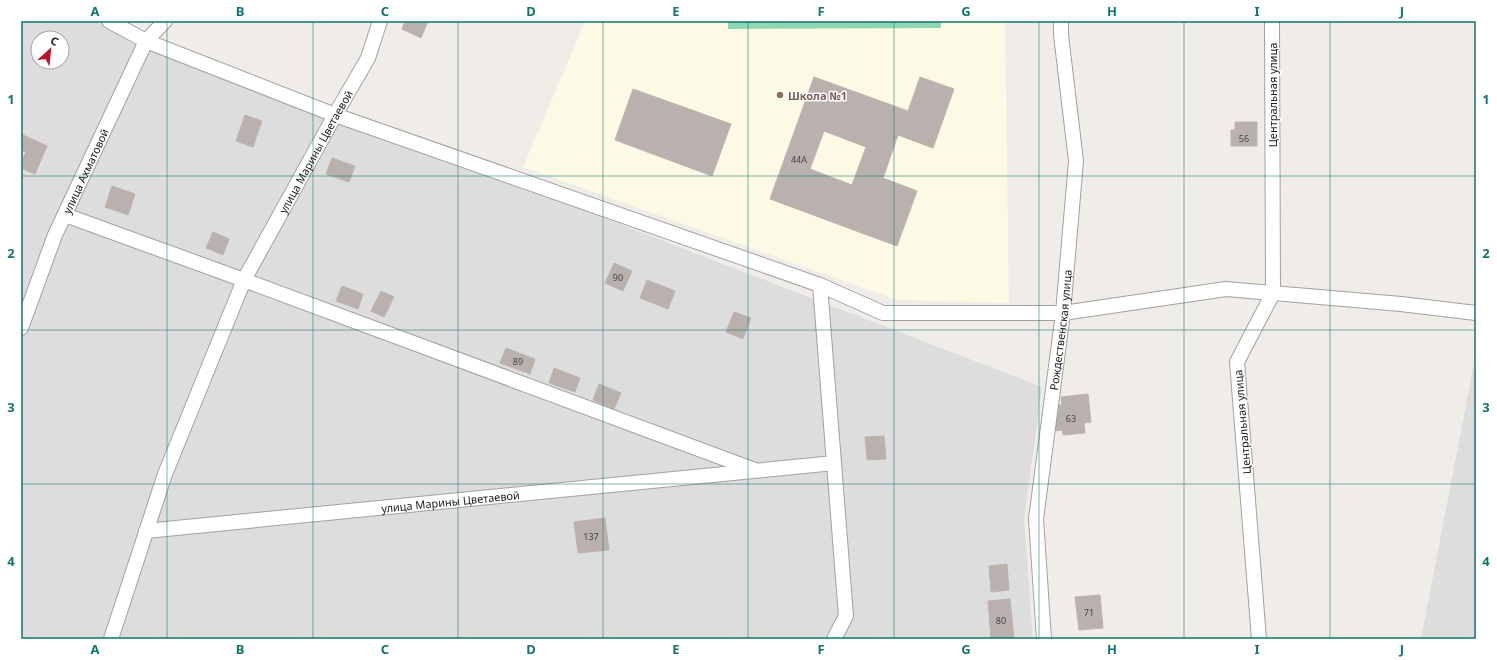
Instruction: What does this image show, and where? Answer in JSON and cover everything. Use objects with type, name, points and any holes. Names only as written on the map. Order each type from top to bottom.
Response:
[{"type":"street","points":[[109,21],[146,41],[335,114],[820,285],[883,313],[1063,313],[1226,289],[1401,304],[1476,313]]},
{"type":"street","name":"улица Ахматовой","points":[[21,328],[55,236],[146,41],[165,21]]},
{"type":"street","name":"улица Марины Цветаевой","points":[[111,639],[165,474],[244,280],[335,114],[368,58],[380,21]]},
{"type":"street","name":"Рождественская улица","points":[[1044,639],[1036,519],[1063,313],[1076,161],[1061,35],[1061,21]]},
{"type":"street","name":"Центральная улица","points":[[1259,639],[1237,362],[1273,293],[1272,21]]},
{"type":"street","name":"улица Марины Цветаевой","points":[[65,215],[754,470]]},
{"type":"street","points":[[820,285],[846,616],[834,639]]},
{"type":"street","name":"улица Марины Цветаевой","points":[[146,530],[834,462]]},
{"type":"shaded area","points":[[21,21],[93,21],[1042,387],[1024,520],[1033,639],[21,639]]},
{"type":"shaded area","name":"Школа №1","points":[[588,21],[1005,21],[1009,303],[897,300],[523,167],[584,24]]},
{"type":"shaded area","points":[[1476,353],[1476,639],[1421,639]]},
{"type":"green space","points":[[728,21],[941,21],[941,28],[728,29]]},
{"type":"building","points":[[405,21],[428,21],[421,38],[402,29]]},
{"type":"building","points":[[814,77],[908,111],[920,77],[954,89],[933,148],[898,135],[883,178],[917,191],[897,246],[770,199]],"holes":[[[824,131],[866,147],[852,185],[810,169]]]},
{"type":"building","points":[[633,89],[731,124],[712,176],[615,140]]},
{"type":"building","points":[[245,115],[262,121],[253,147],[236,141]]},
{"type":"building","points":[[1235,122],[1257,122],[1257,146],[1231,146],[1231,130],[1235,130]]},
{"type":"building","points":[[23,135],[47,146],[35,174],[21,168],[21,163],[26,152],[21,150],[21,139]]},
{"type":"building","points":[[332,158],[355,166],[349,182],[326,174]]},
{"type":"building","points":[[112,186],[135,194],[128,215],[105,207]]},
{"type":"building","points":[[213,232],[229,239],[223,255],[206,248]]},
{"type":"building","points":[[614,263],[632,271],[623,291],[605,283]]},
{"type":"building","points":[[647,280],[675,291],[668,309],[640,298]]},
{"type":"building","points":[[342,286],[363,294],[358,309],[336,301]]},
{"type":"building","points":[[381,291],[394,297],[384,317],[371,311]]},
{"type":"building","points":[[734,312],[751,318],[743,339],[726,332]]},
{"type":"building","points":[[506,348],[535,359],[530,374],[500,363]]},
{"type":"building","points":[[554,368],[580,378],[575,392],[549,383]]},
{"type":"building","points":[[599,384],[621,393],[614,409],[593,400]]},
{"type":"building","points":[[1088,394],[1091,422],[1084,423],[1085,433],[1063,435],[1062,430],[1054,431],[1052,413],[1059,412],[1058,405],[1062,405],[1061,397]]},
{"type":"building","points":[[884,436],[886,459],[867,460],[865,437]]},
{"type":"building","points":[[605,518],[609,550],[578,553],[574,522]]},
{"type":"building","points":[[1007,564],[1009,590],[991,592],[989,566]]},
{"type":"building","points":[[1100,595],[1103,628],[1079,630],[1075,597]]},
{"type":"building","points":[[1010,599],[1014,638],[991,639],[988,601]]},
{"type":"place","name":"Школа №1","points":[[780,95]]}]
